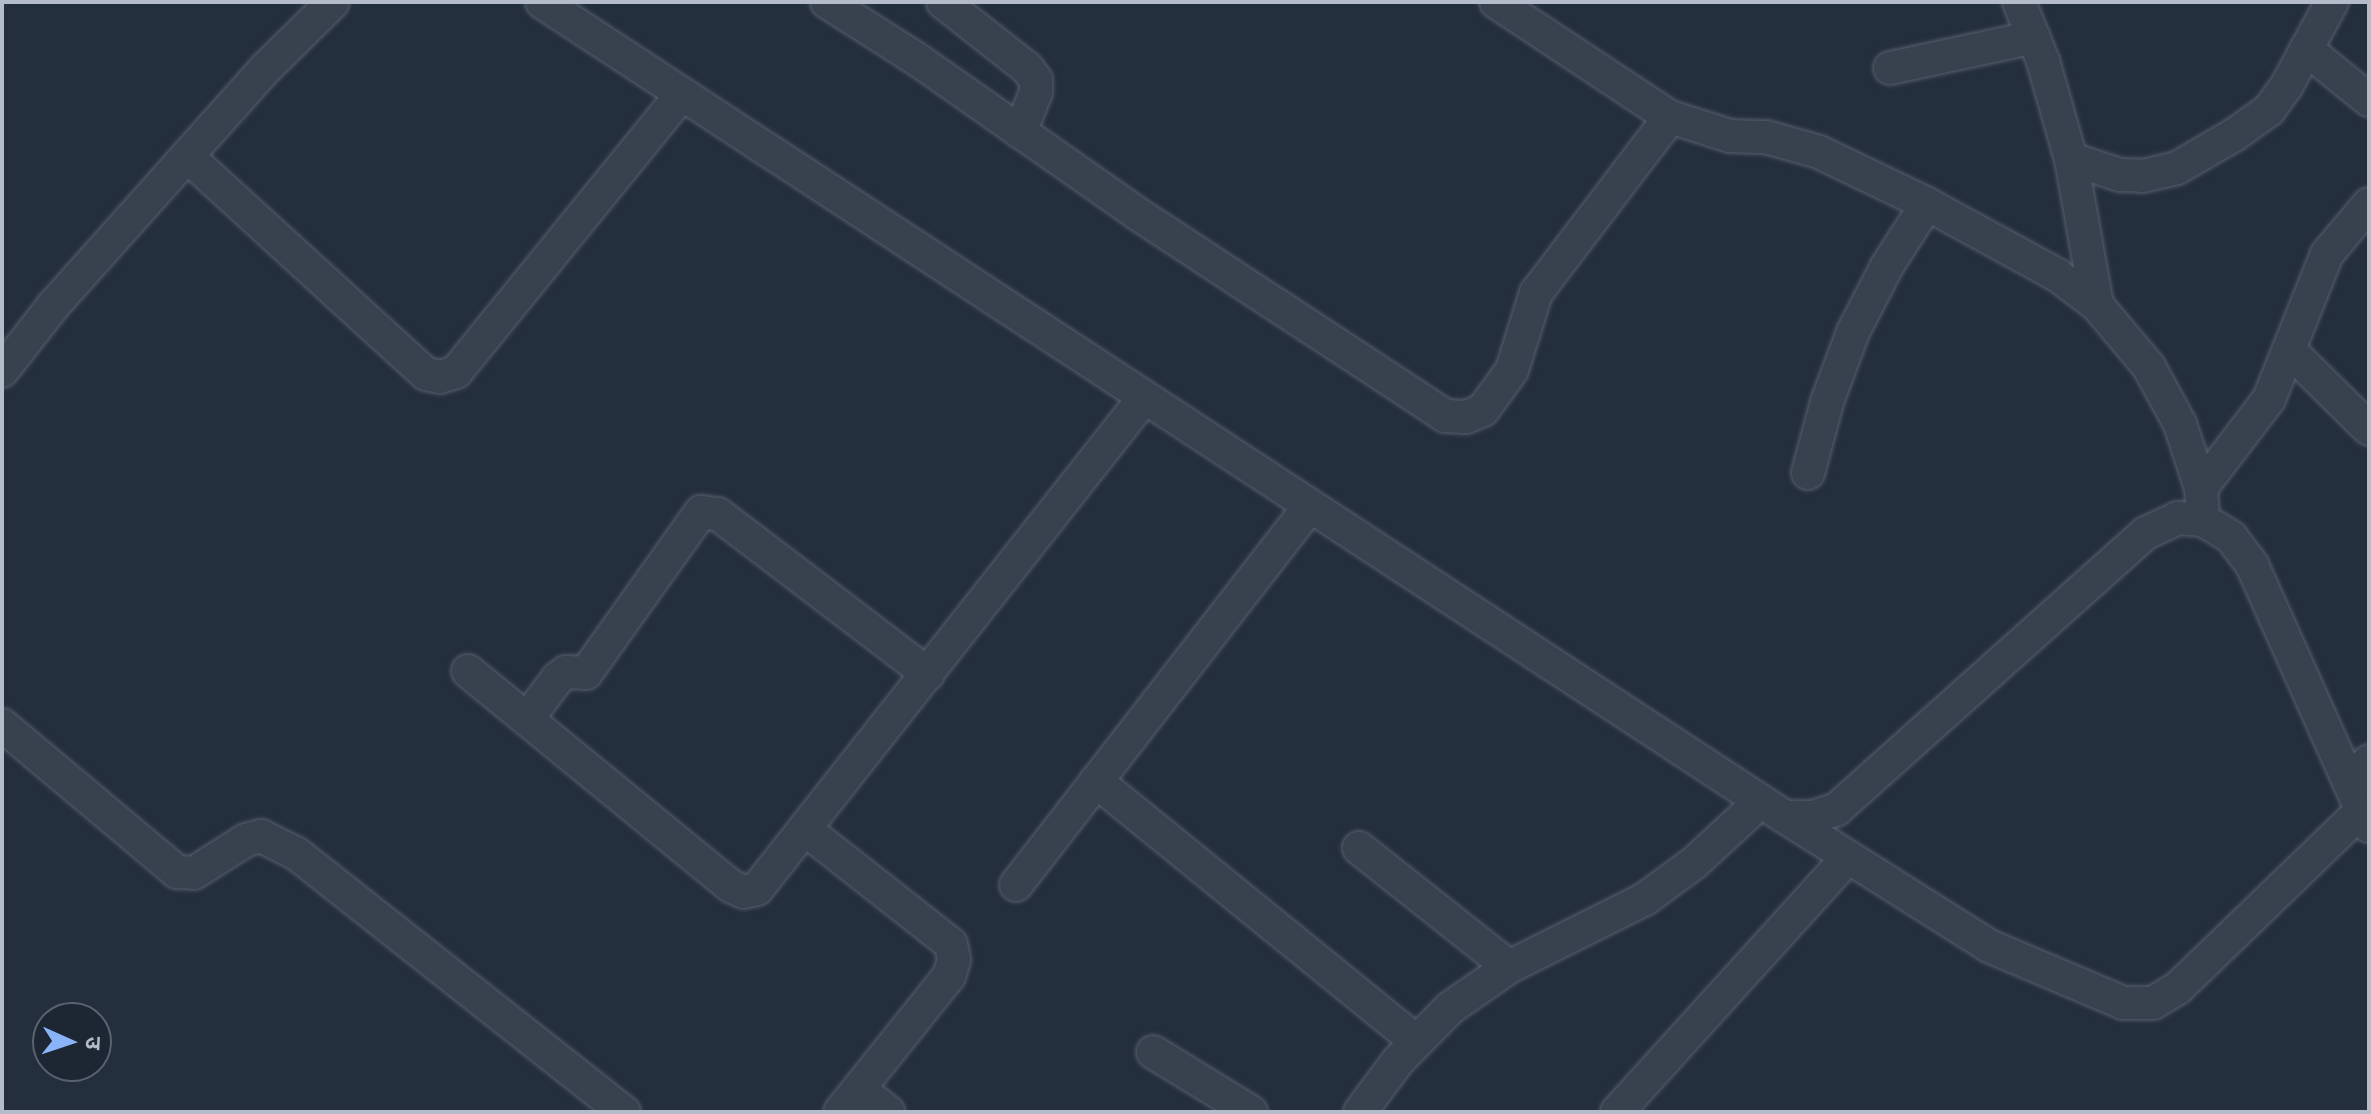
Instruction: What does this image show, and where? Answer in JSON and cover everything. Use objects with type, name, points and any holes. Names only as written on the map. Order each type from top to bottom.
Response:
[{"type":"street","points":[[2,371],[53,306],[265,69],[333,2]]},
{"type":"street","points":[[542,2],[1772,809],[1989,946],[2123,1003],[2153,1003],[2178,988],[2365,819],[2359,772],[2252,565],[2231,537],[2203,520],[2178,518],[2146,533],[1837,809],[1813,817],[1772,809],[1645,899],[1509,967],[1450,1008],[1416,1041],[1360,1112]]},
{"type":"street","points":[[827,2],[1445,416],[1466,417],[1483,410],[1512,370],[1536,293],[1670,117]]},
{"type":"street","points":[[943,2],[1027,68],[1036,80],[1036,92],[1020,132]]},
{"type":"street","points":[[1496,2],[1670,117],[1730,136],[1766,137],[1819,152],[1927,204],[2057,275],[2097,305],[2149,367],[2180,424],[2201,488],[2203,520]]},
{"type":"street","points":[[2019,2],[2034,37],[2071,159],[2097,305]]},
{"type":"street","points":[[2071,159],[2120,175],[2143,176],[2177,168],[2269,110],[2286,87],[2332,2]]},
{"type":"street","points":[[1890,68],[2034,37]]},
{"type":"street","points":[[2306,49],[2369,100]]},
{"type":"street","points":[[187,156],[426,374],[440,377],[456,372],[682,94]]},
{"type":"street","points":[[1808,473],[1827,402],[1853,332],[1887,266],[1927,204]]},
{"type":"street","points":[[2201,488],[2269,399],[2327,254],[2369,204]]},
{"type":"street","points":[[2289,350],[2369,429]]},
{"type":"street","points":[[468,671],[731,886],[744,892],[757,889],[1144,398]]},
{"type":"street","points":[[1016,885],[1309,507]]},
{"type":"street","points":[[527,719],[558,678],[566,672],[586,673],[701,512],[718,514],[928,674]]},
{"type":"street","points":[[2,725],[177,872],[194,873],[211,866],[246,840],[261,836],[297,854],[624,1112]]},
{"type":"street","points":[[1096,781],[1416,1041]]},
{"type":"street","points":[[806,830],[951,944],[954,960],[949,976],[849,1100],[888,1112]]},
{"type":"street","points":[[1359,848],[1509,967]]},
{"type":"street","points":[[1617,1112],[1848,857]]},
{"type":"street","points":[[1153,1052],[1251,1112]]}]
